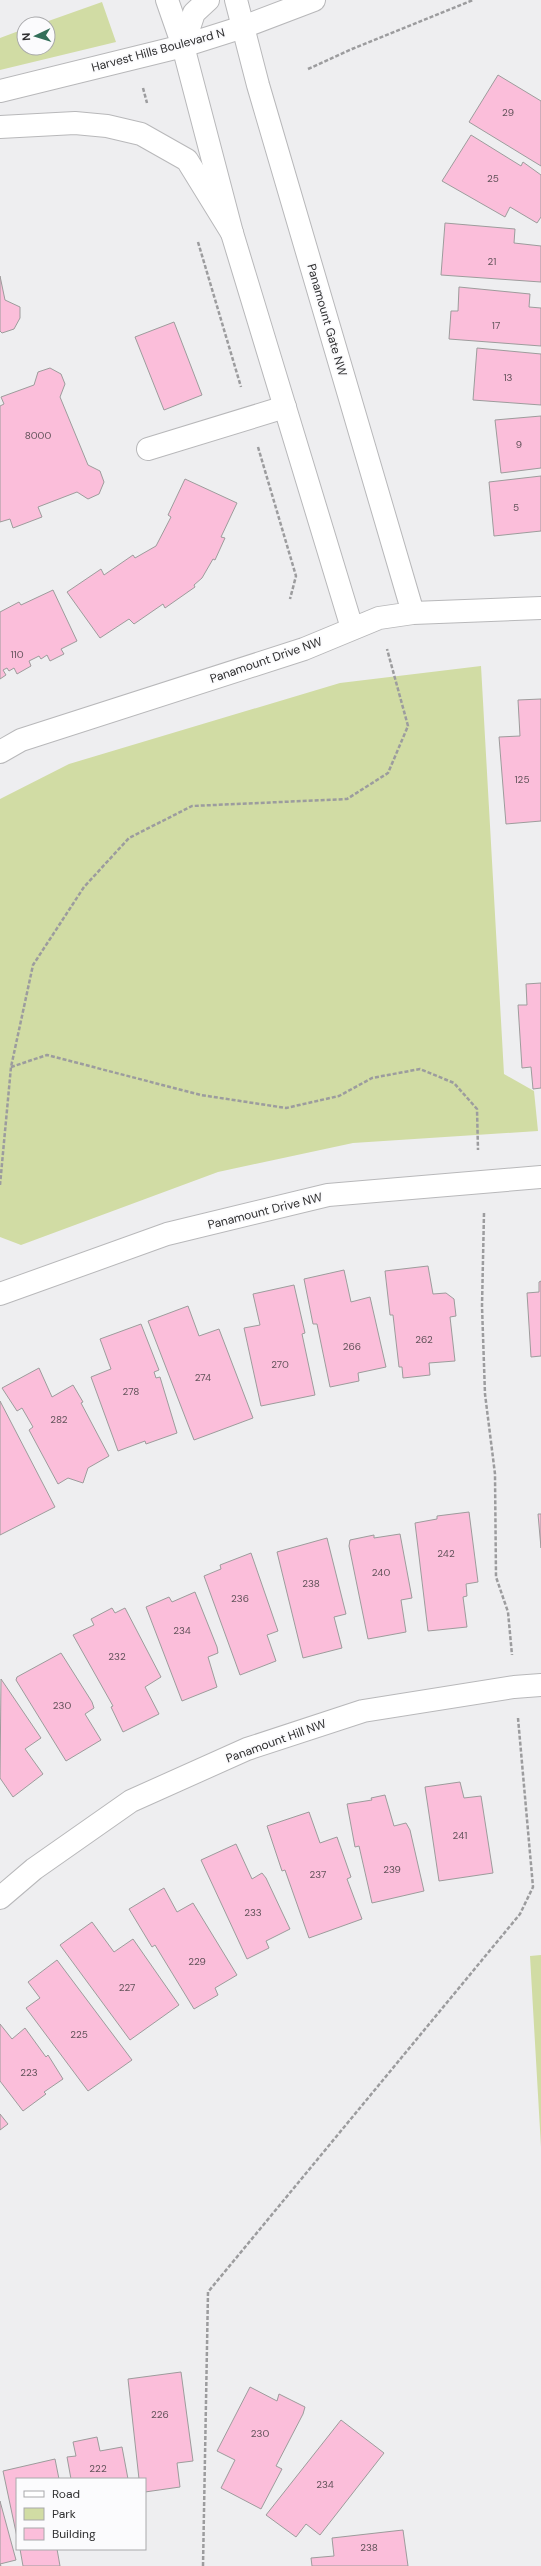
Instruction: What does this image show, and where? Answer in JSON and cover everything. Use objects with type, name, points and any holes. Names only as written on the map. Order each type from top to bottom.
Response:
[{"type":"street","points":[[168,0],[182,46],[232,233],[352,628]]},
{"type":"street","points":[[182,46],[194,13],[208,0]]},
{"type":"street","name":"Panamount Gate NW","points":[[236,0],[262,101],[413,614]]},
{"type":"street","name":"Harvest Hills Boulevard N","points":[[0,91],[182,46],[243,27],[314,0]]},
{"type":"street","points":[[0,127],[75,123],[107,126],[141,134],[187,160],[232,233]]},
{"type":"street","points":[[148,449],[285,407]]},
{"type":"street","name":"Panamount Drive NW","points":[[0,752],[21,740],[304,649],[379,618],[413,614],[541,608]]},
{"type":"street","name":"Panamount Drive NW","points":[[0,1294],[167,1234],[313,1199],[328,1196],[541,1177]]},
{"type":"street","name":"Panamount Hill NW","points":[[0,1898],[34,1869],[131,1801],[247,1749],[363,1711],[514,1687],[541,1685]]},
{"type":"path","points":[[308,69],[352,48],[473,0]]},
{"type":"path","points":[[142,87],[148,107]]},
{"type":"path","points":[[197,238],[296,576],[290,599]]},
{"type":"path","points":[[0,1185],[11,1067],[33,965],[84,887],[129,838],[192,806],[347,799],[388,773],[408,726],[379,618]]},
{"type":"path","points":[[11,1067],[47,1055],[200,1095],[286,1108],[339,1096],[372,1078],[420,1069],[454,1083],[477,1109],[480,1182],[484,1214],[482,1306],[485,1394],[495,1474],[496,1577],[508,1612],[533,1887],[520,1914],[208,2292],[203,2566]]},
{"type":"green space","points":[[102,2],[116,42],[0,70],[0,38],[16,32],[16,56],[56,56],[56,18]]},
{"type":"green space","points":[[481,666],[504,1074],[534,1091],[538,1131],[353,1143],[218,1172],[21,1245],[0,1237],[0,799],[69,764],[340,683]]},
{"type":"green space","points":[[541,1955],[541,2147],[530,1956]]},
{"type":"building","points":[[498,75],[541,101],[541,166],[469,122]]},
{"type":"building","points":[[471,135],[521,166],[523,162],[541,175],[541,217],[537,223],[510,207],[505,217],[442,181]]},
{"type":"building","points":[[445,223],[515,229],[514,243],[541,246],[541,282],[441,275]]},
{"type":"building","points":[[0,276],[5,300],[20,307],[20,318],[14,329],[2,333],[0,331]]},
{"type":"building","points":[[459,287],[530,294],[529,307],[541,308],[541,346],[449,339],[451,311],[458,311]]},
{"type":"building","points":[[174,322],[202,395],[164,410],[135,337]]},
{"type":"building","points":[[477,348],[541,354],[541,405],[473,400]]},
{"type":"building","points":[[50,368],[61,374],[65,384],[60,397],[88,465],[100,471],[104,482],[99,494],[88,499],[77,492],[38,507],[42,517],[13,528],[10,519],[0,522],[0,406],[4,404],[1,397],[34,385],[38,372]]},
{"type":"building","points":[[541,416],[541,468],[501,473],[495,420]]},
{"type":"building","points":[[541,476],[541,531],[494,536],[489,482]]},
{"type":"building","points":[[185,479],[237,503],[221,537],[225,538],[215,560],[213,559],[202,578],[194,585],[195,587],[165,608],[163,604],[134,624],[129,619],[100,638],[67,592],[101,569],[104,575],[133,555],[135,558],[156,546],[171,517],[168,515]]},
{"type":"building","points":[[53,590],[77,641],[61,649],[64,654],[50,661],[47,655],[41,659],[39,656],[29,661],[31,666],[17,674],[14,668],[9,671],[7,668],[3,670],[6,675],[0,679],[0,612],[19,602],[21,605]]},
{"type":"building","points":[[541,699],[541,821],[506,824],[499,737],[520,736],[518,700]]},
{"type":"building","points":[[541,983],[541,1088],[533,1089],[531,1067],[522,1068],[518,1005],[527,1005],[526,984]]},
{"type":"building","points":[[428,1266],[433,1294],[446,1293],[454,1299],[456,1316],[450,1317],[455,1361],[429,1363],[430,1375],[403,1378],[402,1367],[399,1367],[393,1315],[390,1315],[385,1271]]},
{"type":"building","points":[[344,1270],[351,1302],[370,1297],[386,1367],[358,1373],[359,1381],[330,1387],[317,1324],[313,1324],[304,1279]]},
{"type":"building","points":[[541,1281],[541,1356],[531,1357],[527,1293],[539,1292],[539,1282]]},
{"type":"building","points":[[294,1285],[305,1333],[302,1334],[315,1395],[261,1406],[244,1328],[260,1325],[253,1294]]},
{"type":"building","points":[[188,1306],[199,1336],[219,1329],[253,1418],[194,1440],[148,1321]]},
{"type":"building","points":[[141,1324],[159,1370],[154,1372],[156,1378],[160,1377],[177,1433],[146,1444],[145,1441],[118,1451],[91,1377],[111,1369],[100,1339]]},
{"type":"building","points":[[39,1368],[52,1397],[73,1385],[83,1402],[81,1403],[109,1456],[88,1468],[83,1483],[68,1478],[58,1484],[29,1430],[33,1427],[22,1408],[17,1411],[2,1388]]},
{"type":"building","points":[[0,1401],[55,1507],[0,1535]]},
{"type":"building","points":[[469,1512],[478,1582],[466,1584],[467,1596],[463,1597],[467,1627],[428,1631],[415,1523],[437,1519],[437,1516]]},
{"type":"building","points":[[538,1514],[541,1514],[541,1548]]},
{"type":"building","points":[[400,1534],[412,1598],[401,1600],[406,1632],[368,1639],[349,1546],[350,1540],[374,1535],[374,1538]]},
{"type":"building","points":[[327,1538],[346,1614],[334,1617],[342,1648],[303,1658],[277,1552]]},
{"type":"building","points":[[251,1553],[278,1631],[267,1635],[276,1661],[240,1675],[204,1576],[221,1569],[220,1565]]},
{"type":"building","points":[[195,1592],[217,1647],[218,1653],[208,1657],[217,1687],[182,1701],[146,1607],[169,1597],[172,1602]]},
{"type":"building","points":[[112,1608],[115,1613],[125,1608],[161,1677],[145,1687],[159,1714],[123,1732],[111,1707],[113,1706],[73,1635],[94,1625],[91,1619]]},
{"type":"building","points":[[61,1653],[92,1702],[94,1708],[85,1714],[101,1740],[66,1761],[16,1680],[17,1677]]},
{"type":"building","points":[[1,1679],[41,1738],[25,1749],[43,1774],[13,1797],[0,1778]]},
{"type":"building","points":[[460,1782],[464,1798],[481,1796],[493,1873],[439,1881],[425,1787]]},
{"type":"building","points":[[385,1795],[394,1826],[406,1823],[410,1830],[424,1891],[372,1903],[359,1846],[355,1847],[347,1804],[372,1800],[371,1798]]},
{"type":"building","points":[[309,1812],[320,1843],[337,1837],[351,1877],[347,1879],[362,1919],[309,1938],[285,1870],[282,1871],[267,1826]]},
{"type":"building","points":[[236,1844],[252,1879],[262,1873],[266,1878],[290,1929],[266,1941],[269,1948],[247,1959],[201,1860]]},
{"type":"building","points":[[164,1888],[177,1912],[193,1903],[237,1975],[215,1988],[218,1995],[194,2009],[155,1945],[152,1947],[129,1909]]},
{"type":"building","points":[[92,1922],[114,1952],[133,1939],[179,2005],[130,2040],[60,1945]]},
{"type":"building","points":[[57,1960],[132,2060],[88,2091],[26,2008],[40,1998],[28,1982]]},
{"type":"building","points":[[0,2024],[12,2039],[25,2028],[46,2057],[48,2055],[63,2079],[44,2092],[46,2094],[23,2111],[0,2081]]},
{"type":"building","points":[[0,2114],[8,2124],[0,2130]]},
{"type":"building","points":[[181,2372],[193,2461],[177,2463],[180,2487],[146,2492],[146,2478],[139,2478],[128,2379]]},
{"type":"building","points":[[250,2387],[277,2401],[279,2394],[305,2407],[303,2414],[276,2466],[282,2469],[261,2509],[221,2488],[235,2460],[217,2451]]},
{"type":"building","points":[[341,2420],[384,2453],[320,2535],[306,2524],[296,2537],[266,2515]]},
{"type":"building","points":[[97,2437],[100,2451],[122,2447],[128,2478],[71,2478],[67,2457],[76,2456],[73,2442]]},
{"type":"building","points":[[55,2459],[59,2478],[16,2478],[16,2532],[3,2471]]},
{"type":"building","points":[[0,2501],[16,2560],[0,2564]]},
{"type":"building","points":[[403,2530],[408,2566],[312,2566],[311,2558],[334,2556],[332,2538]]},
{"type":"building","points":[[20,2550],[57,2550],[60,2566],[23,2566]]}]
